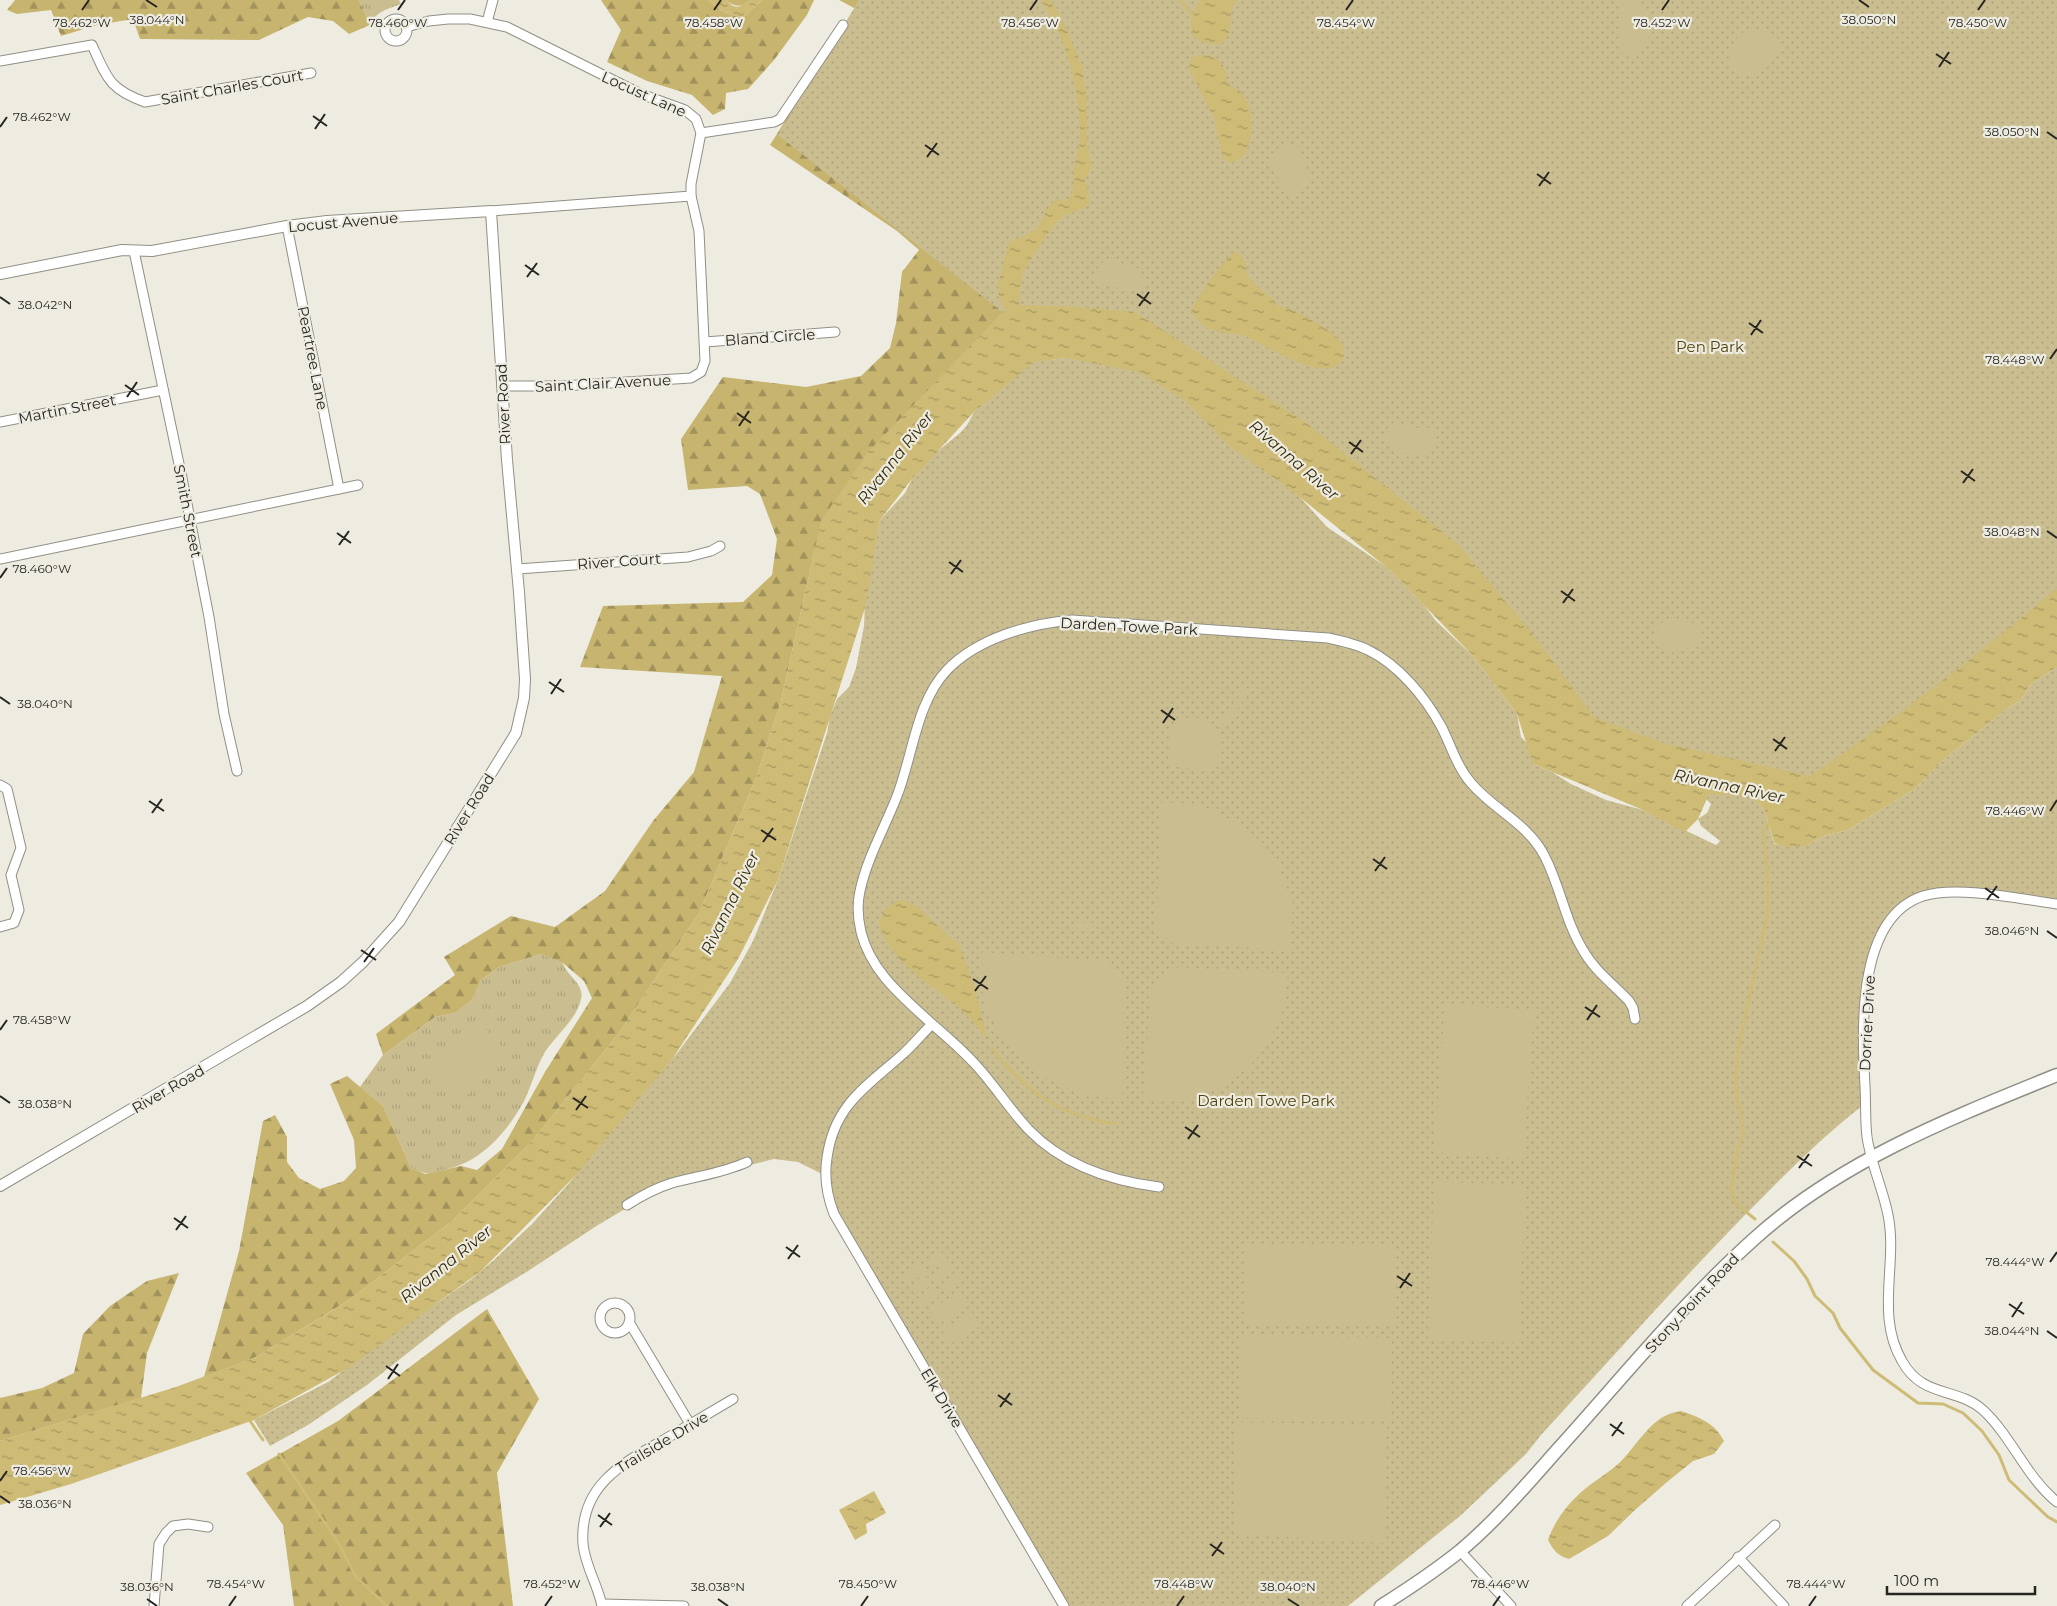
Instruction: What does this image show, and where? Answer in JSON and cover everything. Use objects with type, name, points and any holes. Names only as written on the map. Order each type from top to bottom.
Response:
[{"type":"main road","name":"Stony Point Road","points":[[1380,1606],[1460,1551],[1518,1495],[1724,1267],[1784,1214],[1872,1157],[1935,1127],[2057,1075]]},
{"type":"street","points":[[487,22],[492,0]]},
{"type":"street","name":"Locust Lane","points":[[406,27],[429,21],[448,19],[487,22],[518,31],[641,94],[685,110],[696,119],[701,133],[691,184],[691,196],[699,232],[706,361],[701,372]]},
{"type":"street","points":[[701,133],[774,122],[780,119],[843,26]]},
{"type":"street","name":"Saint Charles Court","points":[[0,61],[92,45],[106,76],[115,88],[128,96],[145,102],[311,73]]},
{"type":"street","name":"Locust Avenue","points":[[0,274],[122,250],[134,251],[178,247],[287,226],[351,219],[691,196]]},
{"type":"street","name":"River Road","points":[[0,1186],[307,1006],[341,982],[380,945],[399,922],[516,732],[524,698],[525,679],[507,460],[491,211]]},
{"type":"street","name":"Peartree Lane","points":[[287,226],[339,489]]},
{"type":"street","name":"Smith Street","points":[[134,251],[190,519],[209,617],[224,714],[237,771]]},
{"type":"street","name":"Bland Circle","points":[[705,342],[835,332]]},
{"type":"street","name":"Saint Clair Avenue","points":[[502,386],[562,386],[650,382],[691,378],[701,372]]},
{"type":"street","name":"Martin Street","points":[[0,422],[163,390]]},
{"type":"street","points":[[0,559],[358,485]]},
{"type":"street","name":"River Court","points":[[517,569],[688,557],[720,546]]},
{"type":"street","name":"Darden Towe Park","points":[[1159,1187],[1132,1184],[1093,1172],[1076,1165],[1044,1143],[1015,1114],[973,1062],[882,976],[866,947],[861,932],[858,910],[865,873],[898,794],[930,694],[946,671],[968,653],[1030,626],[1072,620],[1328,638],[1369,650],[1385,661],[1413,686],[1431,709],[1461,768],[1471,783],[1522,826],[1535,840],[1551,869],[1582,950],[1594,966],[1629,1000],[1635,1019]]},
{"type":"street","points":[[0,785],[7,789],[21,848],[11,875],[19,910],[14,923],[0,927]]},
{"type":"street","name":"Dorrier Drive","points":[[2057,904],[1972,893],[1941,892],[1910,902],[1889,922],[1881,934],[1875,950],[1866,991],[1864,1062],[1867,1137],[1888,1216],[1891,1250],[1887,1294],[1888,1311],[1895,1346],[1901,1360],[1907,1370],[1923,1384],[1963,1398],[1982,1410],[2006,1436],[2046,1492],[2057,1502]]},
{"type":"street","name":"Elk Drive","points":[[932,1024],[904,1053],[860,1089],[843,1110],[837,1120],[830,1141],[826,1166],[826,1187],[830,1204],[839,1223],[1064,1606]]},
{"type":"street","points":[[627,1205],[656,1189],[724,1171],[747,1162]]},
{"type":"street","points":[[629,1322],[690,1424]]},
{"type":"street","name":"Trailside Drive","points":[[602,1605],[588,1568],[583,1544],[585,1519],[601,1484],[617,1468],[733,1399]]},
{"type":"street","points":[[154,1606],[159,1544],[166,1533],[173,1526],[188,1524],[208,1527]]},
{"type":"street","points":[[1687,1606],[1738,1557],[1775,1525]]},
{"type":"street","points":[[1460,1551],[1511,1606]]},
{"type":"street","points":[[1738,1557],[1784,1606]]},
{"type":"street","points":[[602,1605],[684,1606]]},
{"type":"green space","points":[[15,0],[359,0],[370,25],[349,34],[333,21],[308,17],[259,40],[140,39],[133,19],[97,25],[61,36],[51,10],[17,14],[7,10]]},
{"type":"green space","points":[[359,0],[399,0],[401,4],[379,14],[370,25]]},
{"type":"green space","points":[[601,0],[708,0],[724,12],[744,17],[762,0],[814,0],[807,15],[774,60],[748,89],[726,93],[725,109],[713,115],[692,95],[647,81],[607,62],[621,30]]},
{"type":"green space","points":[[726,0],[750,0],[738,6]]},
{"type":"green space","points":[[839,0],[1041,0],[1005,310],[967,351],[814,553],[781,701],[756,778],[699,913],[619,1033],[533,1140],[452,1221],[349,1300],[256,1357],[204,1377],[239,1251],[263,1121],[275,1115],[287,1137],[287,1162],[299,1178],[320,1189],[344,1181],[356,1168],[354,1140],[330,1084],[347,1076],[383,1106],[411,1168],[425,1174],[461,1166],[477,1170],[502,1149],[545,1072],[592,998],[584,981],[563,963],[541,954],[499,967],[481,980],[472,1000],[455,1013],[435,1017],[383,1055],[376,1034],[455,975],[444,957],[511,916],[555,927],[605,891],[653,821],[694,772],[722,676],[580,667],[603,606],[743,602],[772,575],[777,539],[760,494],[747,486],[688,490],[681,439],[723,377],[806,387],[861,376],[890,348],[896,323],[902,272],[919,250],[897,231],[770,145],[856,9]]},
{"type":"green space","name":"Pen Park","points":[[859,0],[2057,0],[2057,597],[1855,768],[1754,798],[1765,811],[1774,844],[1808,845],[1823,836],[1848,830],[1916,788],[1943,760],[2008,708],[2021,700],[2031,684],[2057,667],[2057,905],[1982,894],[1926,896],[1905,909],[1890,926],[1878,948],[1868,995],[1866,1103],[1817,1144],[1742,1218],[1541,1435],[1526,1454],[1460,1516],[1348,1606],[1062,1606],[836,1221],[826,1176],[798,1162],[774,1159],[680,1183],[642,1199],[456,1315],[367,1385],[308,1425],[270,1446],[254,1420],[328,1382],[414,1317],[470,1280],[493,1261],[532,1224],[571,1181],[678,1052],[730,983],[753,941],[778,880],[827,733],[830,716],[837,699],[849,687],[856,668],[864,626],[865,602],[880,520],[905,493],[912,479],[934,454],[960,433],[974,412],[1029,362],[1067,358],[1156,371],[1290,486],[1327,527],[1388,568],[1424,605],[1436,621],[1473,656],[1517,714],[1521,737],[1529,745],[1533,764],[1606,800],[1643,810],[1716,845],[1720,841],[1701,826],[1698,819],[1707,813],[1711,804],[1704,797],[1612,756],[1140,326],[1020,326],[778,135]]},
{"type":"green space","points":[[1621,0],[1640,0],[1655,21],[1656,26],[1637,55],[1630,56],[1624,54],[1619,47],[1619,9]]},
{"type":"green space","points":[[1749,30],[1768,32],[1773,34],[1779,41],[1774,60],[1756,74],[1746,76],[1736,72],[1729,60],[1737,37]]},
{"type":"green space","points":[[1286,145],[1298,147],[1311,180],[1305,189],[1294,195],[1286,189],[1277,177],[1271,162],[1272,154],[1275,150]]},
{"type":"green space","points":[[1109,260],[1138,268],[1144,277],[1144,283],[1139,289],[1132,290],[1102,285],[1096,279],[1097,272],[1100,264]]},
{"type":"green space","points":[[1394,423],[1413,428],[1429,428],[1434,431],[1437,443],[1434,449],[1426,455],[1395,451],[1387,443],[1385,436],[1389,425]]},
{"type":"green space","points":[[1682,620],[1696,625],[1702,632],[1701,637],[1681,651],[1671,652],[1666,650],[1657,642],[1655,631],[1665,621]]},
{"type":"green space","points":[[1246,687],[1251,691],[1224,725],[1219,722]]},
{"type":"green space","points":[[1194,717],[1211,725],[1216,732],[1220,739],[1220,755],[1208,770],[1168,766],[1171,730],[1181,719]]},
{"type":"green space","points":[[1162,802],[1199,804],[1229,819],[1261,841],[1279,867],[1293,904],[1289,950],[1173,943],[1156,928]]},
{"type":"green space","points":[[1077,922],[1095,923],[1094,929],[1077,928]]},
{"type":"green space","points":[[982,952],[1104,961],[1124,981],[1123,1099],[1089,1095],[1071,1090],[1053,1082],[1022,1059],[1009,1045],[989,1012],[982,989]]},
{"type":"green space","points":[[541,954],[563,963],[578,984],[581,999],[571,1020],[545,1052],[524,1101],[510,1124],[492,1144],[471,1159],[460,1165],[432,1173],[425,1173],[411,1168],[383,1106],[360,1087],[383,1055],[435,1017],[455,1013],[472,1000],[481,980],[499,967]]},
{"type":"green space","points":[[1171,967],[1288,973],[1284,1007],[1269,1043],[1248,1068],[1216,1090],[1179,1101],[1143,1101],[1151,987]]},
{"type":"green space","points":[[1445,1005],[1534,1010],[1523,1159],[1434,1152]]},
{"type":"green space","points":[[480,1023],[510,1056],[457,1104],[427,1071]]},
{"type":"green space","points":[[1434,1181],[1525,1185],[1519,1343],[1428,1339]]},
{"type":"green space","points":[[1246,1245],[1396,1247],[1395,1326],[1245,1324]]},
{"type":"green space","points":[[944,1252],[948,1260],[932,1270],[927,1262]]},
{"type":"green space","points":[[951,1264],[955,1271],[938,1281],[934,1274]]},
{"type":"green space","points":[[920,1265],[925,1273],[908,1284],[904,1276]]},
{"type":"green space","points":[[179,1273],[147,1353],[141,1398],[0,1441],[0,1398],[42,1388],[74,1373],[83,1334],[110,1306],[147,1281]]},
{"type":"green space","points":[[957,1275],[962,1283],[945,1293],[940,1285]]},
{"type":"green space","points":[[927,1277],[932,1285],[915,1295],[910,1287]]},
{"type":"green space","points":[[934,1289],[938,1297],[922,1307],[917,1299]]},
{"type":"green space","points":[[960,1292],[969,1306],[939,1324],[930,1310]]},
{"type":"green space","points":[[487,1309],[539,1399],[497,1473],[513,1606],[294,1606],[283,1525],[246,1473],[338,1421]]},
{"type":"green space","points":[[972,1312],[980,1326],[950,1344],[942,1330]]},
{"type":"green space","points":[[1241,1335],[1392,1338],[1391,1421],[1239,1418]]},
{"type":"green space","points":[[1236,1422],[1387,1425],[1384,1543],[1234,1534]]},
{"type":"water","points":[[708,0],[726,0],[733,6],[738,7],[750,0],[762,0],[744,17],[724,12]]},
{"type":"water","name":"Rivanna River","points":[[1041,0],[1051,0],[1066,28],[1084,72],[1087,99],[1087,140],[1092,164],[1086,179],[1090,203],[1082,209],[1063,216],[1045,238],[1024,272],[1020,284],[1019,305],[1067,306],[1135,312],[1305,422],[1458,544],[1538,641],[1594,717],[1663,743],[1810,776],[1874,732],[1936,685],[2057,588],[2057,667],[2031,684],[2021,700],[2008,708],[1943,760],[1916,788],[1848,830],[1823,836],[1808,845],[1788,847],[1774,843],[1765,811],[1753,797],[1709,794],[1698,819],[1685,832],[1643,810],[1533,764],[1517,714],[1473,656],[1391,571],[1296,494],[1229,446],[1186,401],[1138,372],[1067,358],[1034,362],[974,412],[912,479],[880,520],[865,608],[778,880],[738,959],[673,1058],[575,1176],[481,1271],[348,1368],[254,1420],[71,1484],[0,1505],[0,1441],[176,1387],[256,1357],[349,1300],[452,1221],[533,1140],[619,1033],[699,913],[756,778],[781,701],[821,521],[868,452],[1005,310],[999,297],[998,285],[1009,242],[1032,231],[1038,226],[1048,209],[1057,199],[1066,201],[1072,194],[1080,139],[1078,103],[1071,67],[1065,49]]},
{"type":"water","points":[[1200,0],[1237,0],[1233,6],[1228,36],[1220,45],[1204,43],[1193,36],[1191,20]]},
{"type":"water","points":[[1203,55],[1215,58],[1222,63],[1228,83],[1241,92],[1250,110],[1252,132],[1250,143],[1239,159],[1230,163],[1223,158],[1214,118],[1189,68],[1191,57]]},
{"type":"water","points":[[1234,252],[1238,253],[1243,259],[1250,279],[1273,299],[1277,305],[1316,322],[1333,334],[1343,347],[1343,359],[1339,364],[1330,368],[1307,365],[1243,336],[1211,330],[1198,320],[1191,311],[1210,280]]},
{"type":"water","points":[[899,900],[907,901],[916,906],[959,945],[973,982],[988,1042],[968,1016],[912,971],[892,950],[884,937],[879,922],[885,909]]},
{"type":"water","points":[[1681,1411],[1706,1421],[1720,1435],[1724,1441],[1714,1454],[1693,1461],[1635,1510],[1608,1536],[1569,1559],[1556,1552],[1548,1540],[1555,1524],[1571,1503],[1583,1490],[1618,1464],[1653,1424],[1670,1413]]},
{"type":"water","points":[[874,1491],[886,1513],[866,1524],[867,1533],[855,1540],[839,1510]]},
{"type":"waterway","points":[[1180,0],[1193,15]]},
{"type":"waterway","points":[[1755,1219],[1736,1204],[1731,1191],[1738,1149],[1743,1135],[1741,1112],[1737,1101],[1736,1075],[1739,1045],[1768,912],[1768,877],[1763,831],[1770,821]]},
{"type":"waterway","points":[[992,1048],[1018,1077],[1046,1100],[1078,1115],[1116,1124]]},
{"type":"waterway","points":[[1773,1242],[1794,1261],[1807,1279],[1815,1296],[1833,1313],[1840,1328],[1873,1370],[1918,1403],[1943,1404],[1963,1413],[1982,1431],[1999,1455],[2009,1480],[2048,1517],[2057,1522]]},
{"type":"waterway","points":[[248,1418],[263,1440]]},
{"type":"waterway","points":[[279,1454],[339,1544],[356,1577],[387,1606]]}]
